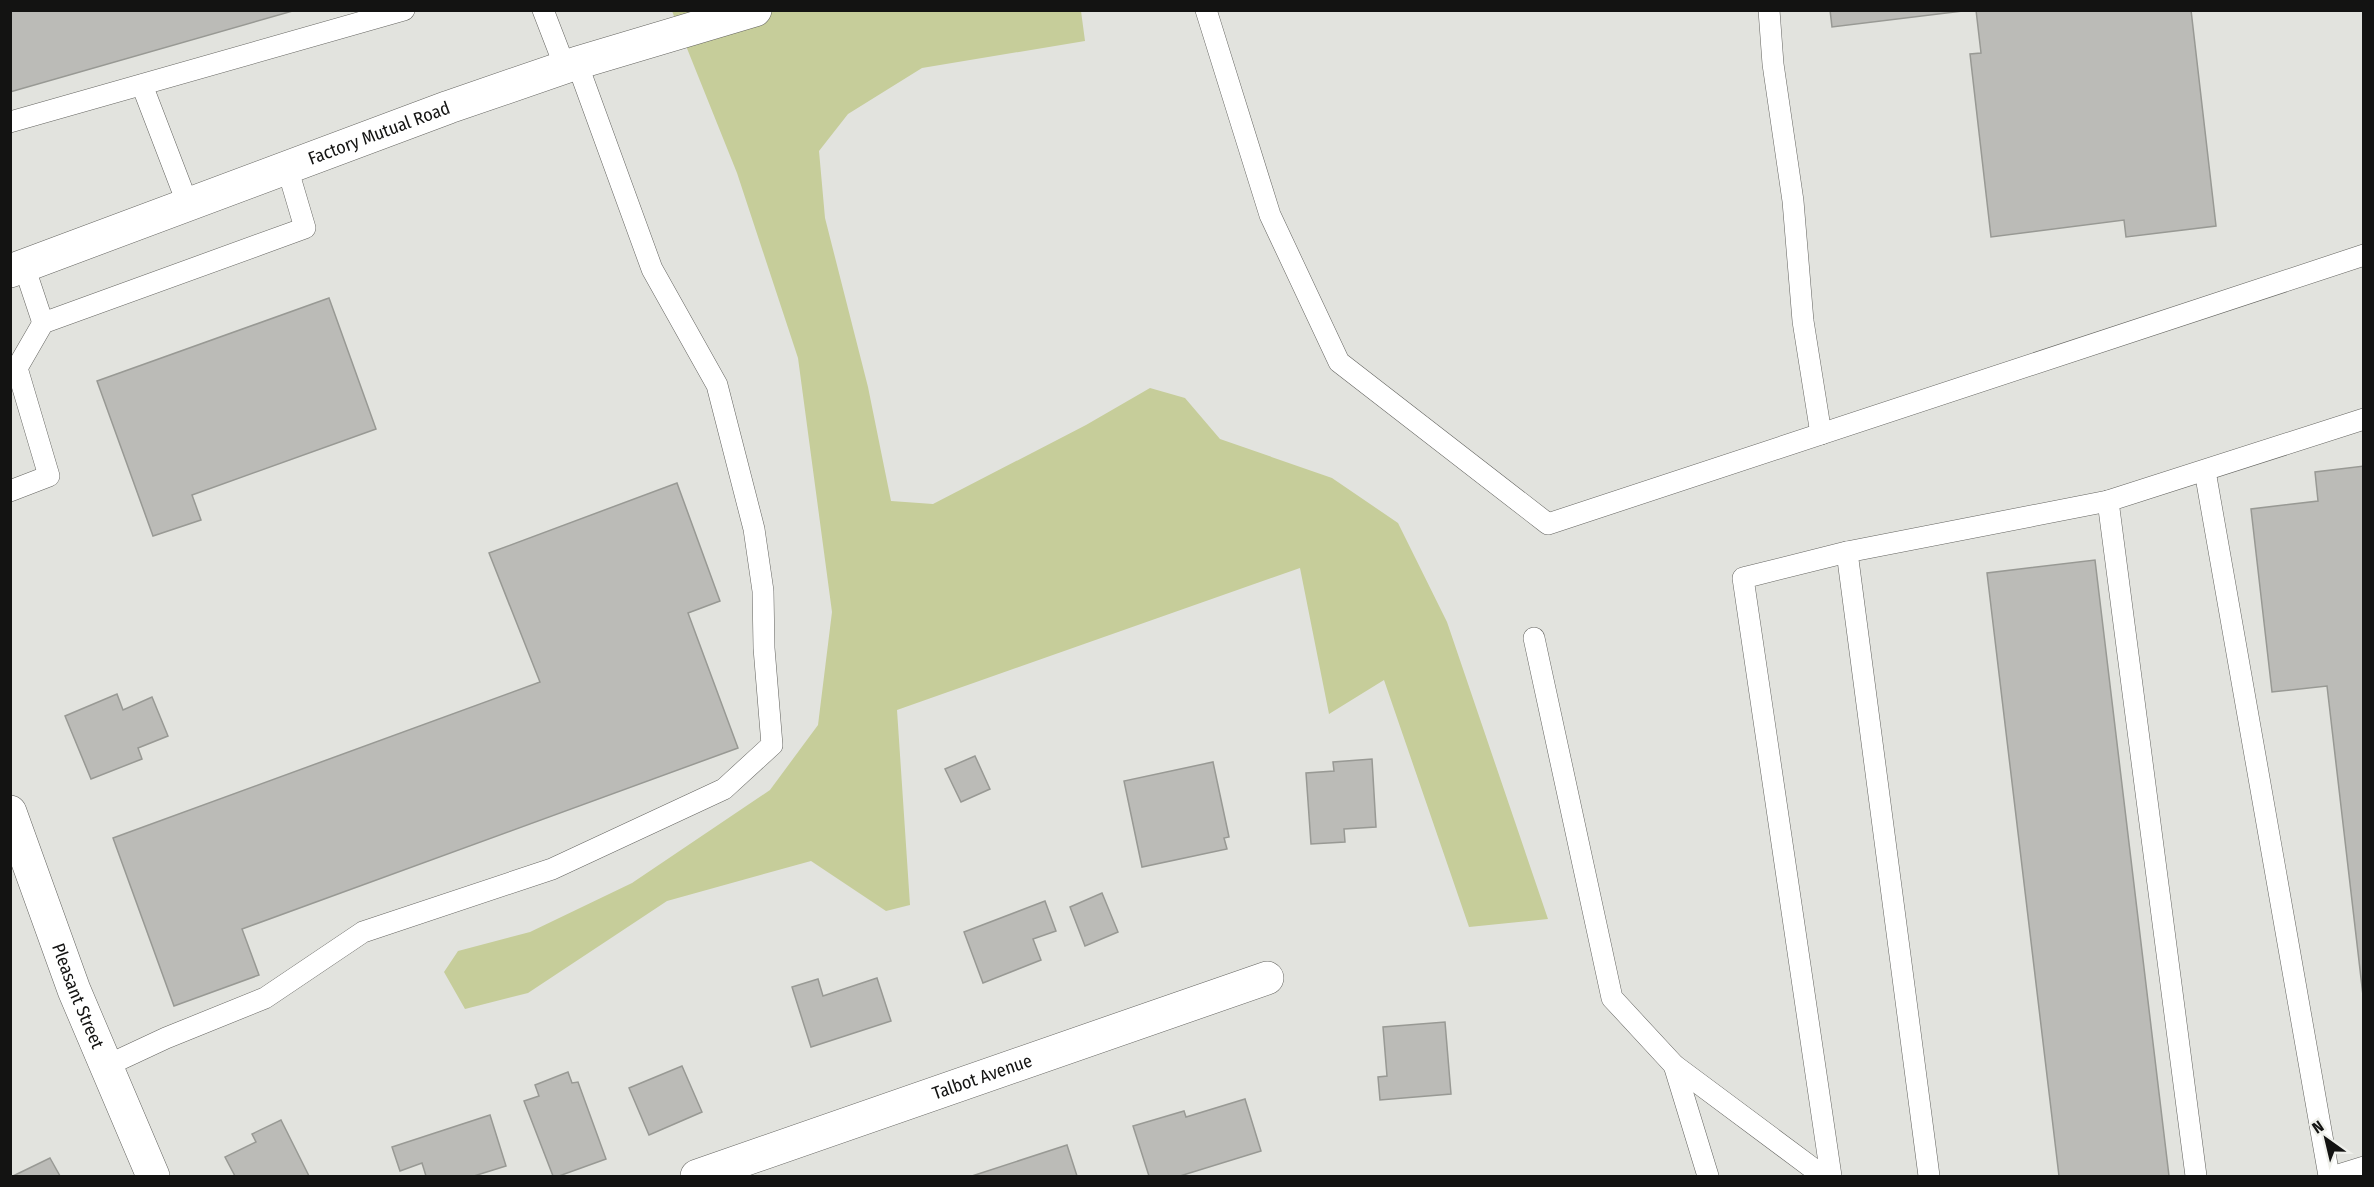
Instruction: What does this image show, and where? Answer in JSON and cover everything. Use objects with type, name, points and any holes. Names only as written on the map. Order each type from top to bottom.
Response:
[{"type":"street","name":"Factory Mutual Road","points":[[17,269],[449,107],[571,65],[755,10]]},
{"type":"street","name":"Pleasant Street","points":[[10,813],[74,990],[153,1176]]},
{"type":"street","name":"Talbot Avenue","points":[[697,1176],[1267,978]]},
{"type":"lane","points":[[10,122],[404,10]]},
{"type":"lane","points":[[106,1066],[166,1038],[265,998],[363,932],[552,869],[724,789],[772,745],[764,648],[763,591],[754,530],[717,385],[652,269],[571,65],[543,10]]},
{"type":"lane","points":[[1206,10],[1270,215],[1339,362],[1548,524],[2364,255]]},
{"type":"lane","points":[[1769,10],[1773,64],[1793,201],[1803,321],[1821,434]]},
{"type":"lane","points":[[142,85],[188,205]]},
{"type":"lane","points":[[10,490],[49,476],[17,368],[43,322],[305,228],[287,167]]},
{"type":"lane","points":[[17,269],[43,322]]},
{"type":"lane","points":[[1831,1176],[1743,578],[1847,552],[2108,501],[2364,419]]},
{"type":"lane","points":[[2205,471],[2330,1176]]},
{"type":"lane","points":[[2108,501],[2196,1176]]},
{"type":"lane","points":[[1847,552],[1929,1176]]},
{"type":"lane","points":[[1534,638],[1612,998],[1674,1065],[1823,1176]]},
{"type":"lane","points":[[1674,1065],[1708,1176]]},
{"type":"lane","points":[[2335,1176],[2364,1167]]},
{"type":"green space","points":[[672,11],[1081,11],[1085,41],[922,68],[848,114],[819,151],[825,218],[868,387],[891,501],[933,504],[1086,425],[1150,388],[1185,398],[1220,439],[1332,478],[1398,523],[1447,622],[1548,919],[1469,927],[1384,680],[1329,714],[1300,568],[897,710],[910,905],[886,911],[811,861],[667,901],[528,993],[465,1009],[444,972],[458,951],[530,932],[632,883],[770,790],[818,725],[832,612],[798,358],[737,173]]},
{"type":"building","points":[[10,10],[296,10],[10,92]]},
{"type":"building","points":[[1830,10],[1971,10],[1832,27]]},
{"type":"building","points":[[1976,10],[2191,10],[2216,226],[2126,237],[2124,220],[1991,237],[1970,54],[1981,53]]},
{"type":"building","points":[[329,298],[376,429],[192,495],[201,520],[153,536],[97,381]]},
{"type":"building","points":[[2364,466],[2364,1004],[2327,686],[2272,692],[2251,509],[2318,501],[2315,472]]},
{"type":"building","points":[[677,483],[720,601],[688,613],[738,748],[242,929],[259,975],[174,1006],[113,838],[540,682],[489,553]]},
{"type":"building","points":[[2095,560],[2169,1176],[2059,1176],[1987,573]]},
{"type":"building","points":[[117,694],[123,710],[152,697],[168,736],[138,748],[142,759],[91,779],[65,716]]},
{"type":"building","points":[[975,756],[990,789],[961,802],[945,769]]},
{"type":"building","points":[[1372,759],[1376,827],[1344,829],[1345,842],[1311,844],[1306,773],[1334,771],[1333,762]]},
{"type":"building","points":[[1213,762],[1229,837],[1224,838],[1227,849],[1142,867],[1124,781]]},
{"type":"building","points":[[1102,893],[1118,932],[1085,946],[1070,907]]},
{"type":"building","points":[[1045,901],[1056,931],[1033,939],[1041,960],[983,983],[964,932]]},
{"type":"building","points":[[877,978],[891,1021],[811,1047],[792,987],[818,979],[823,996]]},
{"type":"building","points":[[1445,1022],[1451,1094],[1380,1100],[1378,1077],[1387,1076],[1383,1027]]},
{"type":"building","points":[[682,1066],[702,1112],[649,1135],[629,1088]]},
{"type":"building","points":[[568,1072],[572,1083],[578,1082],[606,1159],[559,1176],[553,1176],[524,1101],[539,1096],[535,1085]]},
{"type":"building","points":[[1245,1099],[1261,1151],[1180,1176],[1149,1176],[1133,1126],[1184,1111],[1186,1117]]},
{"type":"building","points":[[490,1115],[506,1166],[474,1176],[426,1176],[422,1163],[400,1171],[392,1147]]},
{"type":"building","points":[[281,1120],[309,1176],[235,1176],[225,1157],[256,1142],[252,1134]]},
{"type":"building","points":[[1067,1145],[1077,1176],[972,1176]]},
{"type":"building","points":[[50,1158],[60,1176],[13,1176]]}]
